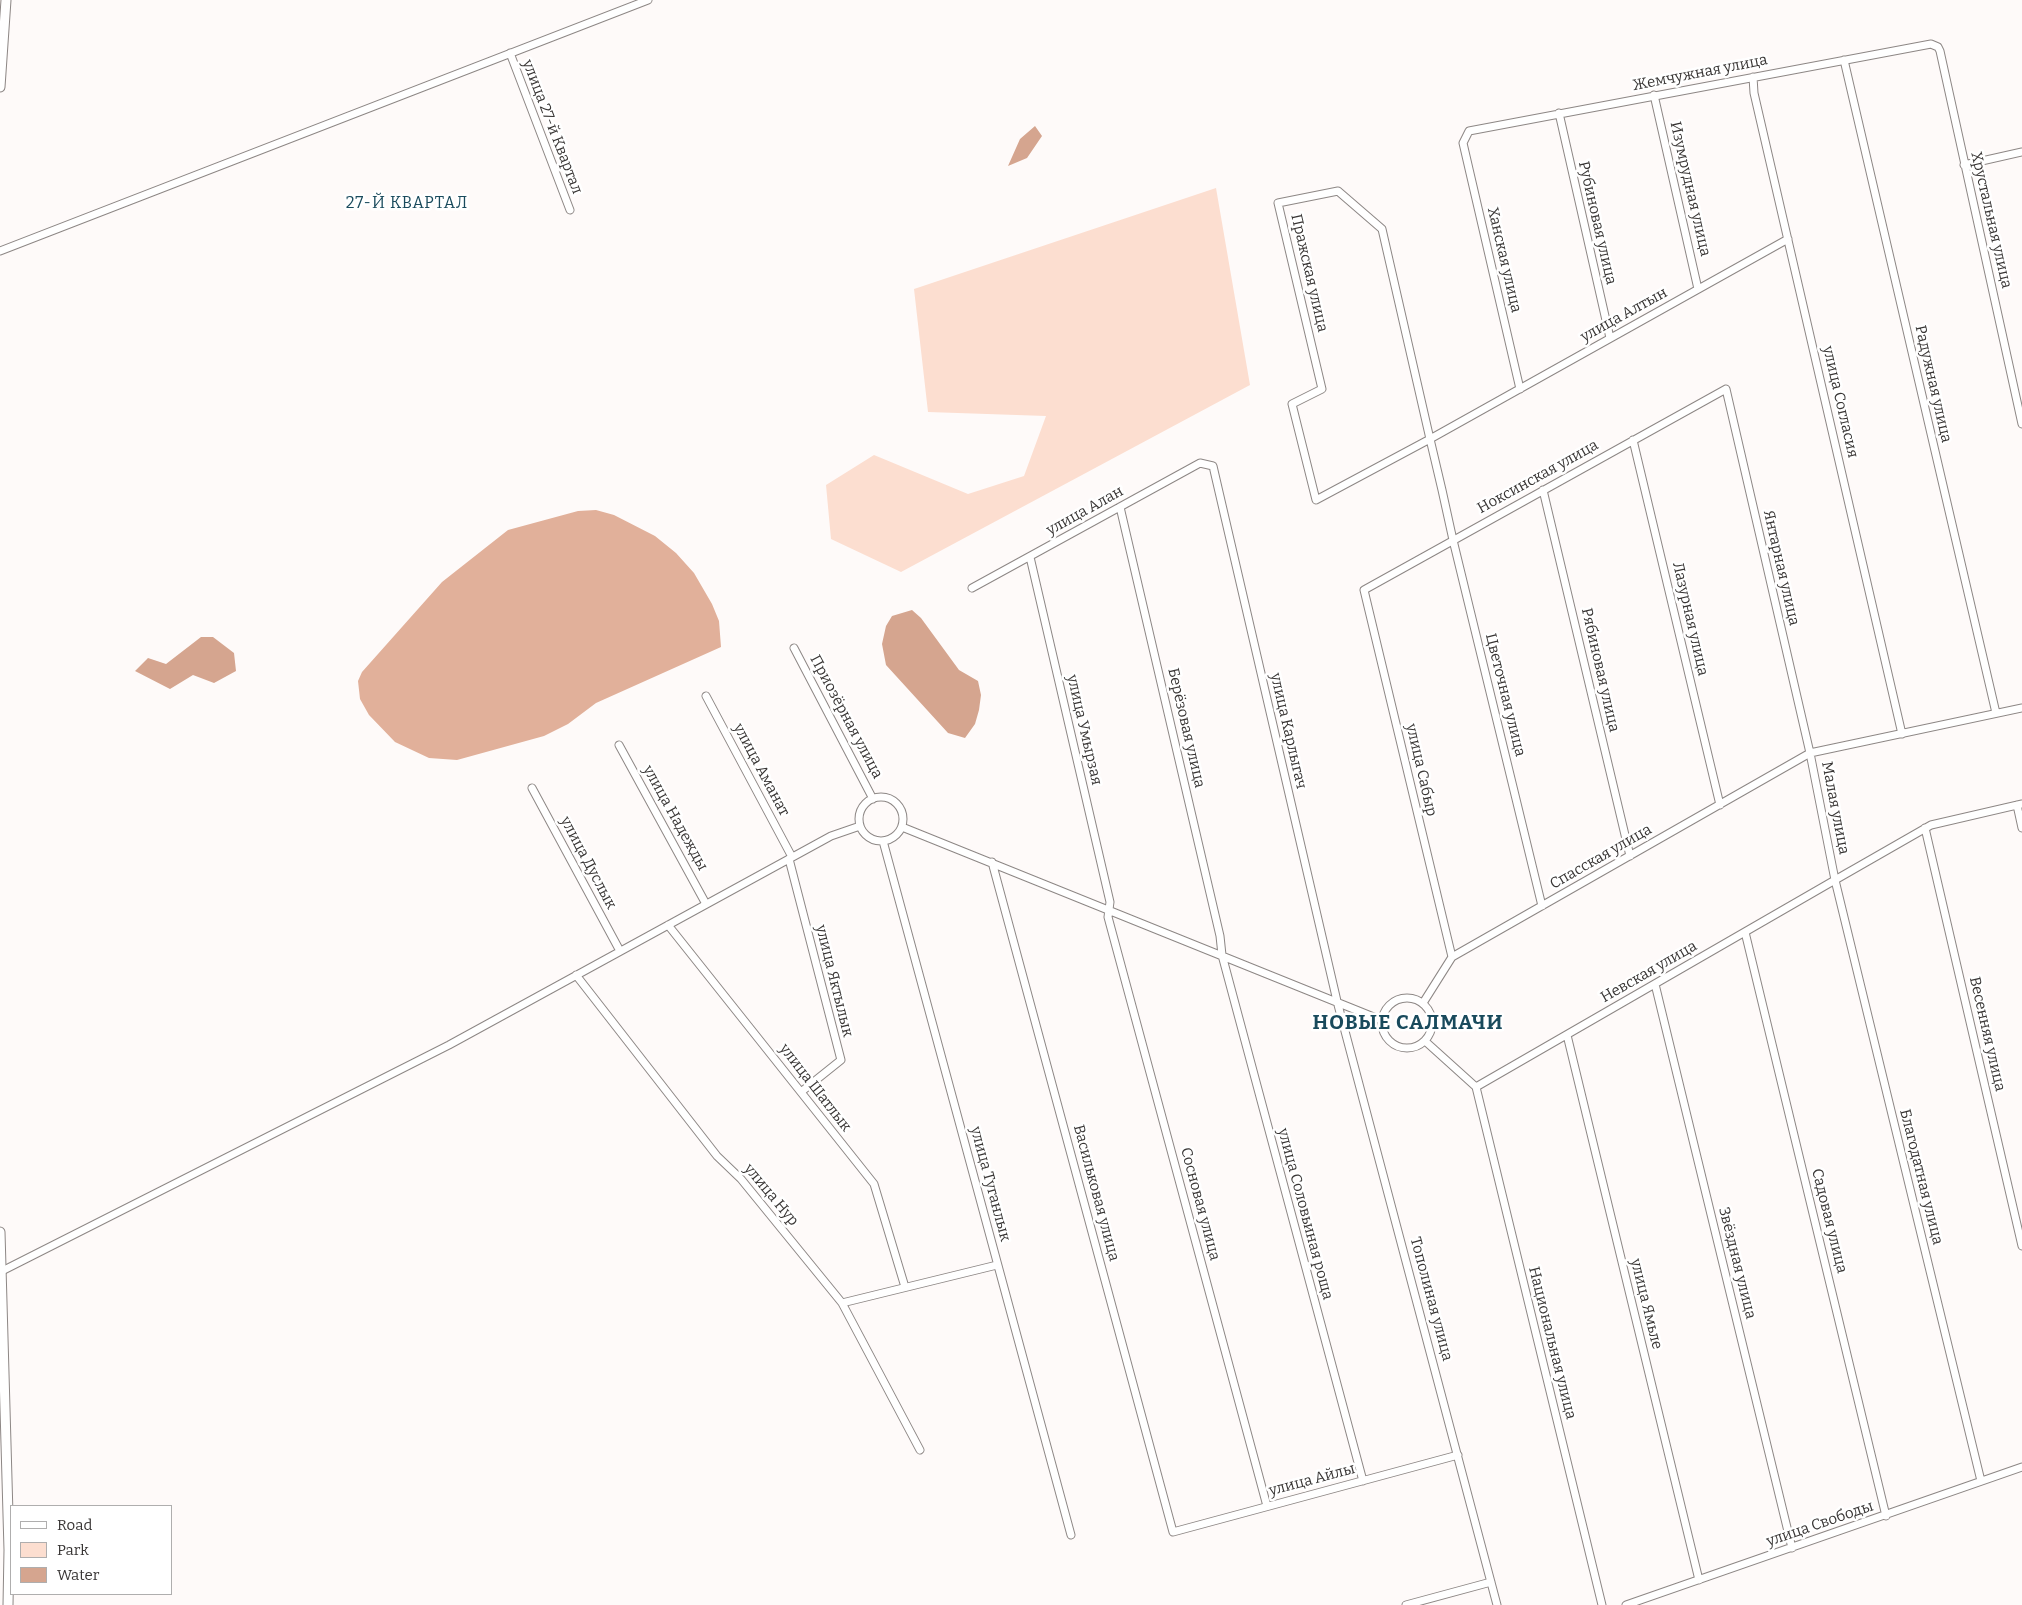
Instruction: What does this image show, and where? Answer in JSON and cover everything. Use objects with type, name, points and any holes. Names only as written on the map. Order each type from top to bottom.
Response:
[{"type":"street","points":[[0,87],[2,18],[6,0]]},
{"type":"street","points":[[0,251],[648,0]]},
{"type":"street","name":"Жемчужная улица","points":[[1464,137],[1475,129],[1931,44],[1938,47],[1940,51]]},
{"type":"street","name":"Хрустальная улица","points":[[1940,51],[2022,424]]},
{"type":"street","name":"улица 27-й Квартал","points":[[510,53],[570,210]]},
{"type":"street","name":"Радужная улица","points":[[1844,60],[1996,713]]},
{"type":"street","name":"улица Согласия","points":[[1753,77],[1902,734]]},
{"type":"street","name":"Изумрудная улица","points":[[1654,95],[1698,289]]},
{"type":"street","name":"Рубиновая улица","points":[[1559,113],[1610,338]]},
{"type":"street","name":"Ханская улица","points":[[1464,137],[1463,143],[1520,389]]},
{"type":"street","points":[[1964,165],[2022,152]]},
{"type":"street","name":"Пражская улица","points":[[1442,490],[1430,439],[1382,229],[1338,191],[1278,203],[1322,389],[1292,404],[1316,500],[1430,439],[1474,414]]},
{"type":"street","name":"улица Алтын","points":[[1474,414],[1788,238]]},
{"type":"street","name":"Ноксинская улица","points":[[1364,590],[1726,389]]},
{"type":"street","name":"Янтарная улица","points":[[1726,389],[1810,753]]},
{"type":"street","name":"Лазурная улица","points":[[1633,440],[1720,805]]},
{"type":"street","name":"улица Алан","points":[[972,588],[1200,464],[1213,466]]},
{"type":"street","name":"улица Карлыгач","points":[[1213,466],[1336,1001]]},
{"type":"street","name":"Цветочная улица","points":[[1442,490],[1542,906]]},
{"type":"street","name":"Рябиновая улица","points":[[1543,490],[1630,856]]},
{"type":"street","name":"Берёзовая улица","points":[[1120,507],[1220,936],[1222,955]]},
{"type":"street","name":"улица Умырзая","points":[[1030,557],[1110,902],[1109,909]]},
{"type":"street","name":"улица Сабыр","points":[[1364,590],[1452,958]]},
{"type":"street","name":"Приозёрная улица","points":[[794,648],[873,799]]},
{"type":"street","name":"улица Аманат","points":[[706,696],[791,858]]},
{"type":"street","name":"Малая улица","points":[[2019,805],[1931,825],[1835,880],[1810,753],[2022,708]]},
{"type":"street","name":"улица Надежды","points":[[619,745],[706,904]]},
{"type":"street","name":"Спасская улица","points":[[1423,1003],[1452,958],[1810,753]]},
{"type":"street","name":"улица Дуслык","points":[[532,788],[620,951]]},
{"type":"street","points":[[873,799],[889,799],[901,811],[902,827],[897,835],[883,841],[872,839],[864,834],[860,826],[861,810],[873,799]]},
{"type":"street","points":[[2019,805],[2022,828]]},
{"type":"street","points":[[2,1271],[449,1045],[832,836],[860,826]]},
{"type":"street","points":[[902,827],[1381,1020]]},
{"type":"street","name":"Весенняя улица","points":[[1925,828],[2022,1246]]},
{"type":"street","name":"улица Туганлык","points":[[883,841],[1071,1535]]},
{"type":"street","name":"улица Яктылык","points":[[791,858],[840,1060],[801,1092]]},
{"type":"street","name":"Васильковая улица","points":[[992,862],[1173,1532]]},
{"type":"street","name":"Невская улица","points":[[1476,1087],[1835,880]]},
{"type":"street","name":"Благодатная улица","points":[[1835,880],[1981,1481]]},
{"type":"street","name":"Сосновая улица","points":[[1109,909],[1111,926],[1267,1506]]},
{"type":"street","name":"улица Шатлык","points":[[668,924],[874,1184],[904,1287]]},
{"type":"street","name":"Садовая улица","points":[[1745,932],[1886,1516]]},
{"type":"street","name":"улица Соловьиная роща","points":[[1222,955],[1363,1481]]},
{"type":"street","name":"улица Нур","points":[[576,975],[718,1156],[741,1179],[842,1303],[920,1450]]},
{"type":"street","name":"Звёздная улица","points":[[1655,984],[1792,1548]]},
{"type":"street","points":[[1413,998],[1423,1003],[1430,1011],[1432,1021],[1431,1032],[1425,1041],[1417,1047],[1406,1049],[1396,1046],[1387,1040],[1382,1030],[1381,1020],[1385,1010],[1397,1000],[1413,998]]},
{"type":"street","name":"Тополиная улица","points":[[1336,1001],[1497,1605]]},
{"type":"street","name":"улица Ямьле","points":[[1567,1034],[1698,1580]]},
{"type":"street","points":[[1425,1041],[1476,1087]]},
{"type":"street","name":"Национальная улица","points":[[1476,1087],[1602,1605]]},
{"type":"street","points":[[0,1232],[9,1550],[8,1605]]},
{"type":"street","points":[[842,1303],[998,1265]]},
{"type":"street","name":"улица Айлы","points":[[1173,1532],[1458,1455]]},
{"type":"street","name":"улица Свободы","points":[[1626,1605],[1886,1516],[2022,1467]]},
{"type":"street","points":[[1406,1605],[1491,1582]]},
{"type":"green space","points":[[1216,188],[1250,385],[901,572],[831,539],[826,485],[874,455],[968,494],[1024,476],[1046,416],[928,412],[914,289]]},
{"type":"shaded area","points":[[596,510],[614,515],[655,536],[676,553],[694,573],[712,604],[719,621],[721,647],[596,703],[568,724],[544,736],[457,760],[429,758],[395,742],[369,715],[360,699],[358,681],[362,672],[442,582],[508,530],[578,511]]},
{"type":"water","points":[[1035,126],[1042,136],[1027,158],[1008,166],[1020,139]]},
{"type":"water","points":[[912,610],[921,618],[959,670],[978,681],[981,695],[979,710],[975,724],[965,738],[948,733],[886,665],[882,644],[886,626],[892,616]]},
{"type":"water","points":[[201,637],[213,637],[234,653],[236,671],[214,683],[193,675],[170,689],[135,671],[148,658],[166,664]]},
{"type":"district","name":"27-Й КВАРТАЛ","points":[[407,204]]},
{"type":"district","name":"НОВЫЕ САЛМАЧИ","points":[[1408,1023]]}]
